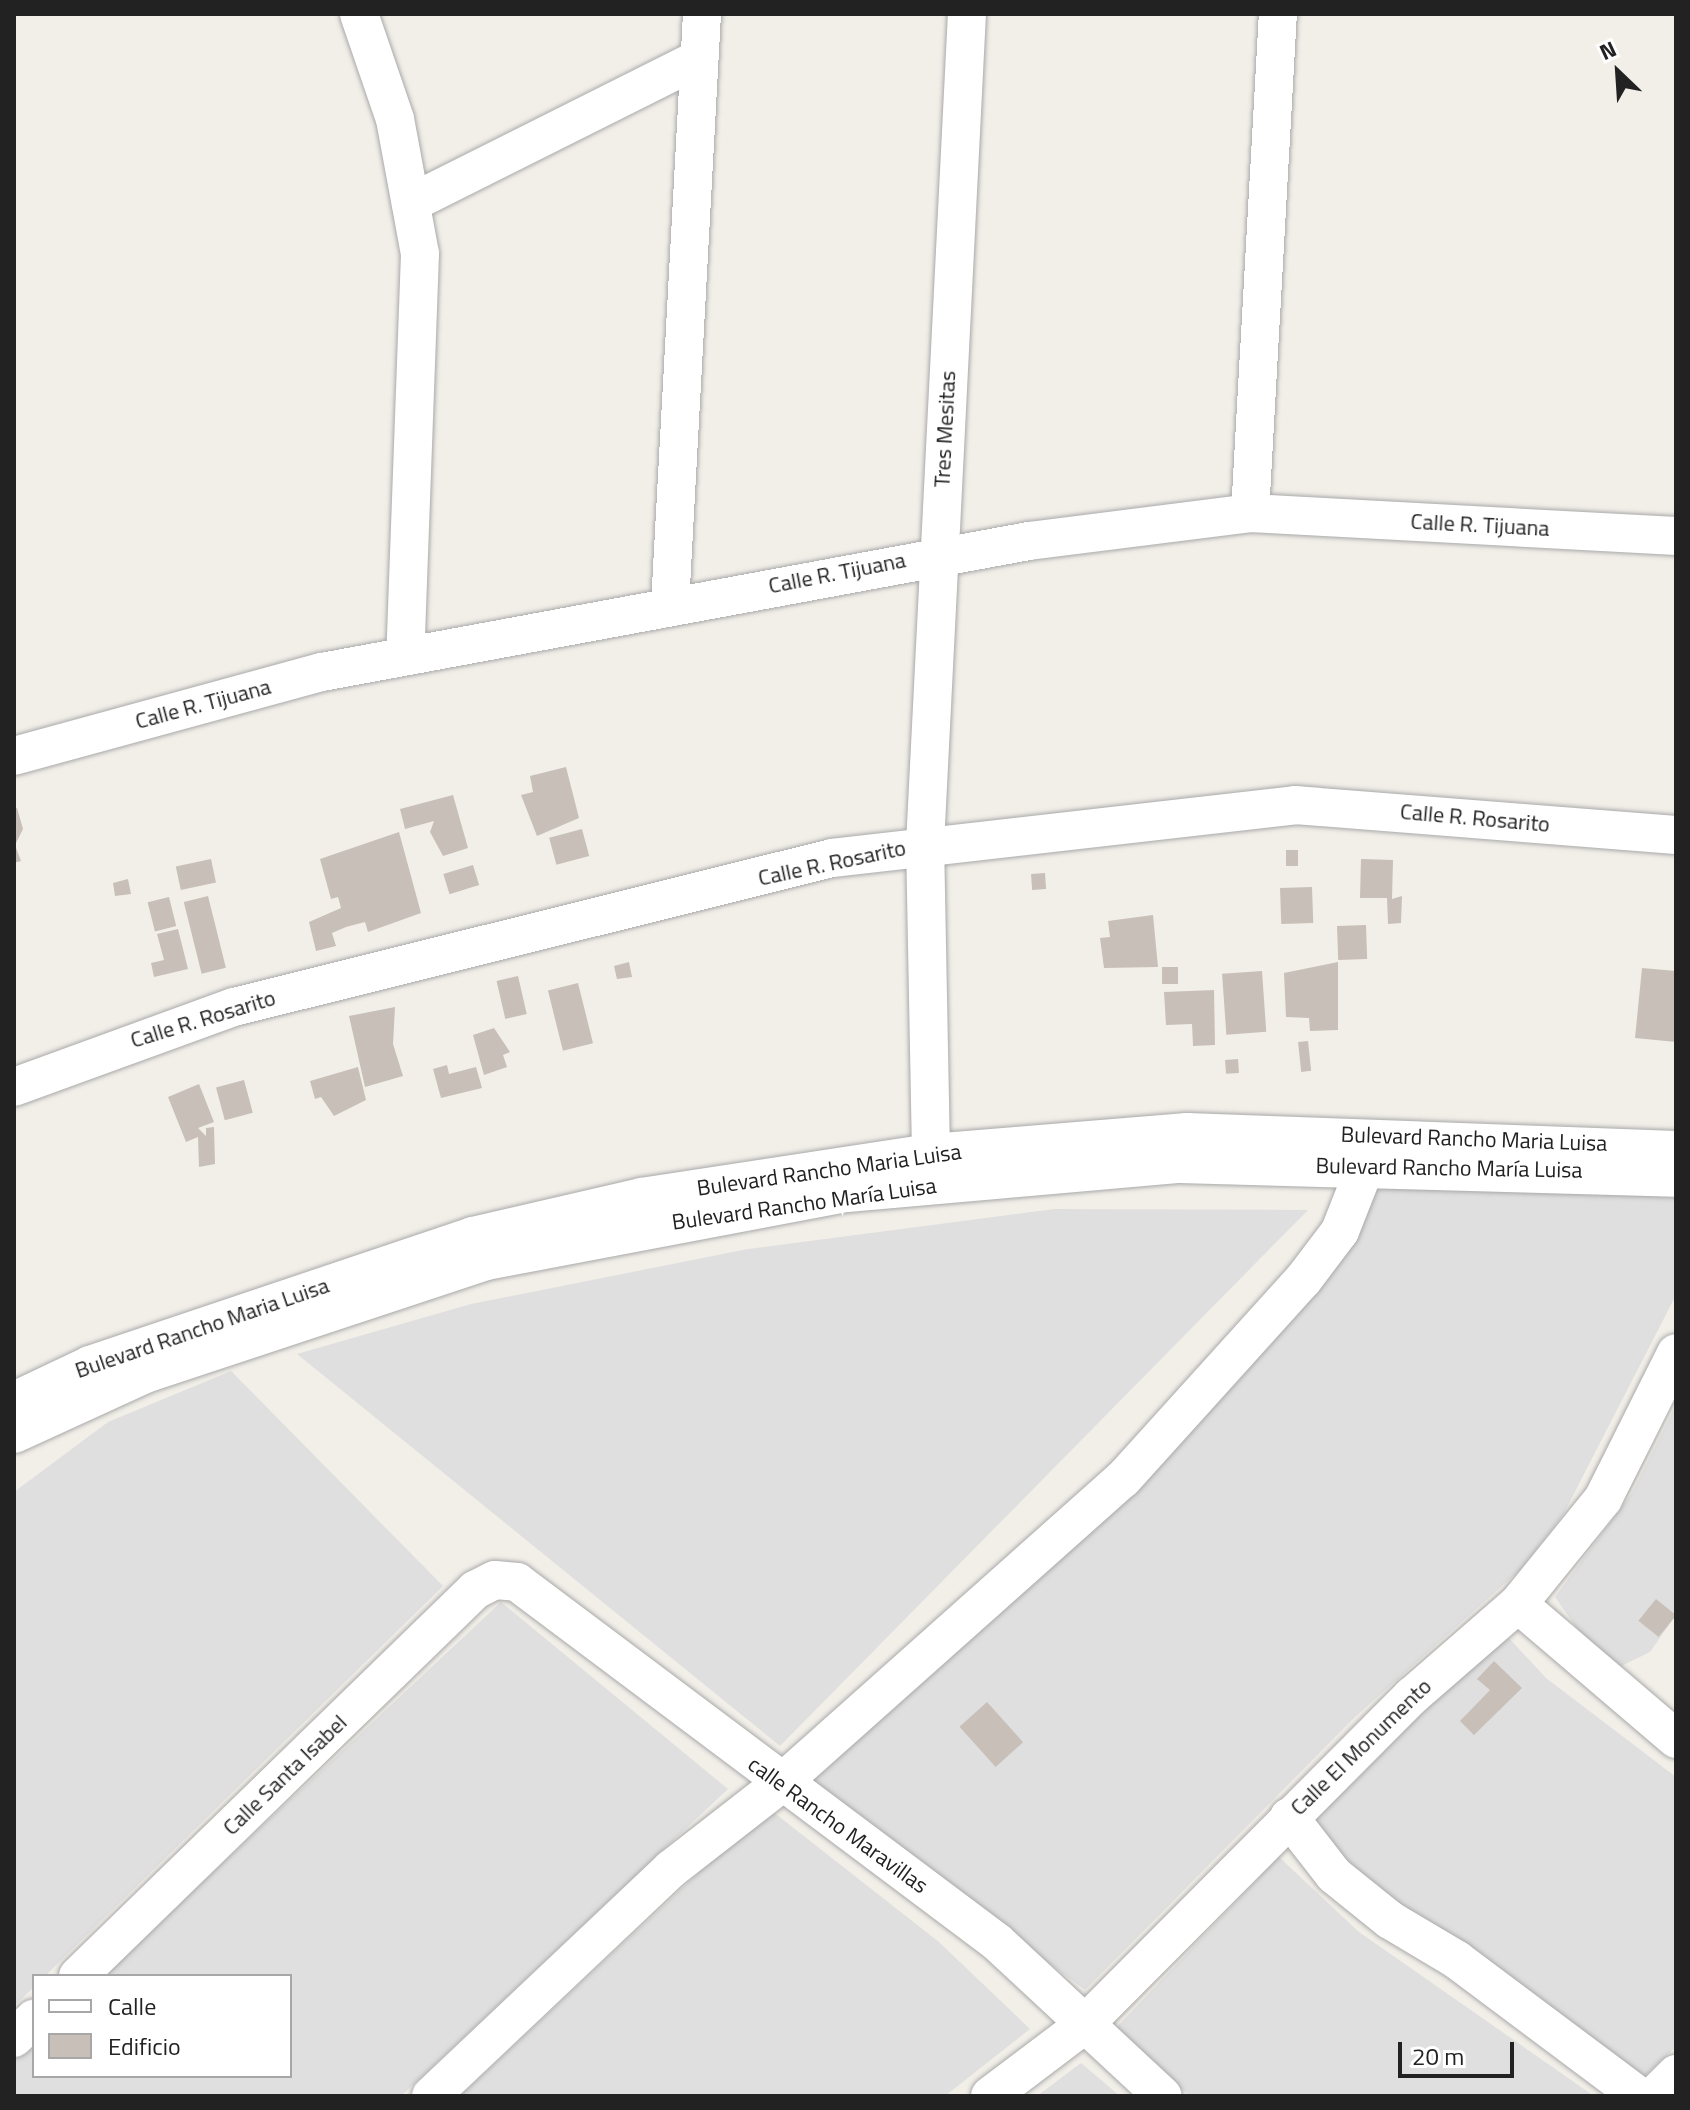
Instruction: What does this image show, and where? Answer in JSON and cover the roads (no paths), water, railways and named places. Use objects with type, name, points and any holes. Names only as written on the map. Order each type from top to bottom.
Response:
[{"type":"street","points":[[359,14],[395,119],[420,254],[405,656]]},
{"type":"street","points":[[670,605],[702,14]]},
{"type":"street","name":"Tres Mesitas","points":[[931,1153],[925,845],[937,554],[967,14]]},
{"type":"street","points":[[1250,513],[1278,14]]},
{"type":"street","points":[[411,203],[699,59]]},
{"type":"street","name":"Calle R. Tijuana","points":[[14,756],[405,656],[937,554],[1250,513],[1676,536]]},
{"type":"street","name":"Calle R. Rosarito","points":[[14,1087],[234,1007],[832,858],[1295,805],[1676,835]]},
{"type":"street","name":"Bulevard Rancho Maria Luisa","points":[[14,1401],[90,1365],[473,1236],[642,1197],[931,1153],[1187,1132],[1676,1150]]},
{"type":"street","points":[[431,2096],[671,1869],[779,1785],[1123,1479],[1303,1280],[1340,1231],[1366,1165]]},
{"type":"street","name":"Bulevard Rancho María Luisa","points":[[14,1434],[82,1398],[486,1261],[847,1193],[1049,1173],[1366,1165],[1676,1178]]},
{"type":"street","name":"Calle El Monumento","points":[[990,2096],[1084,2025],[1289,1817],[1518,1604],[1603,1499],[1676,1353]]},
{"type":"street","name":"calle Rancho Maravillas","points":[[495,1580],[517,1582],[779,1785],[997,1942],[1163,2096]]},
{"type":"street","name":"Calle Santa Isabel","points":[[80,1974],[475,1590],[495,1580]]},
{"type":"street","points":[[1518,1604],[1676,1739]]},
{"type":"street","points":[[1289,1817],[1334,1875],[1379,1911],[1457,1960],[1639,2096]]},
{"type":"street","points":[[14,2038],[32,2021]]},
{"type":"street","points":[[1654,2096],[1676,2074]]}]
